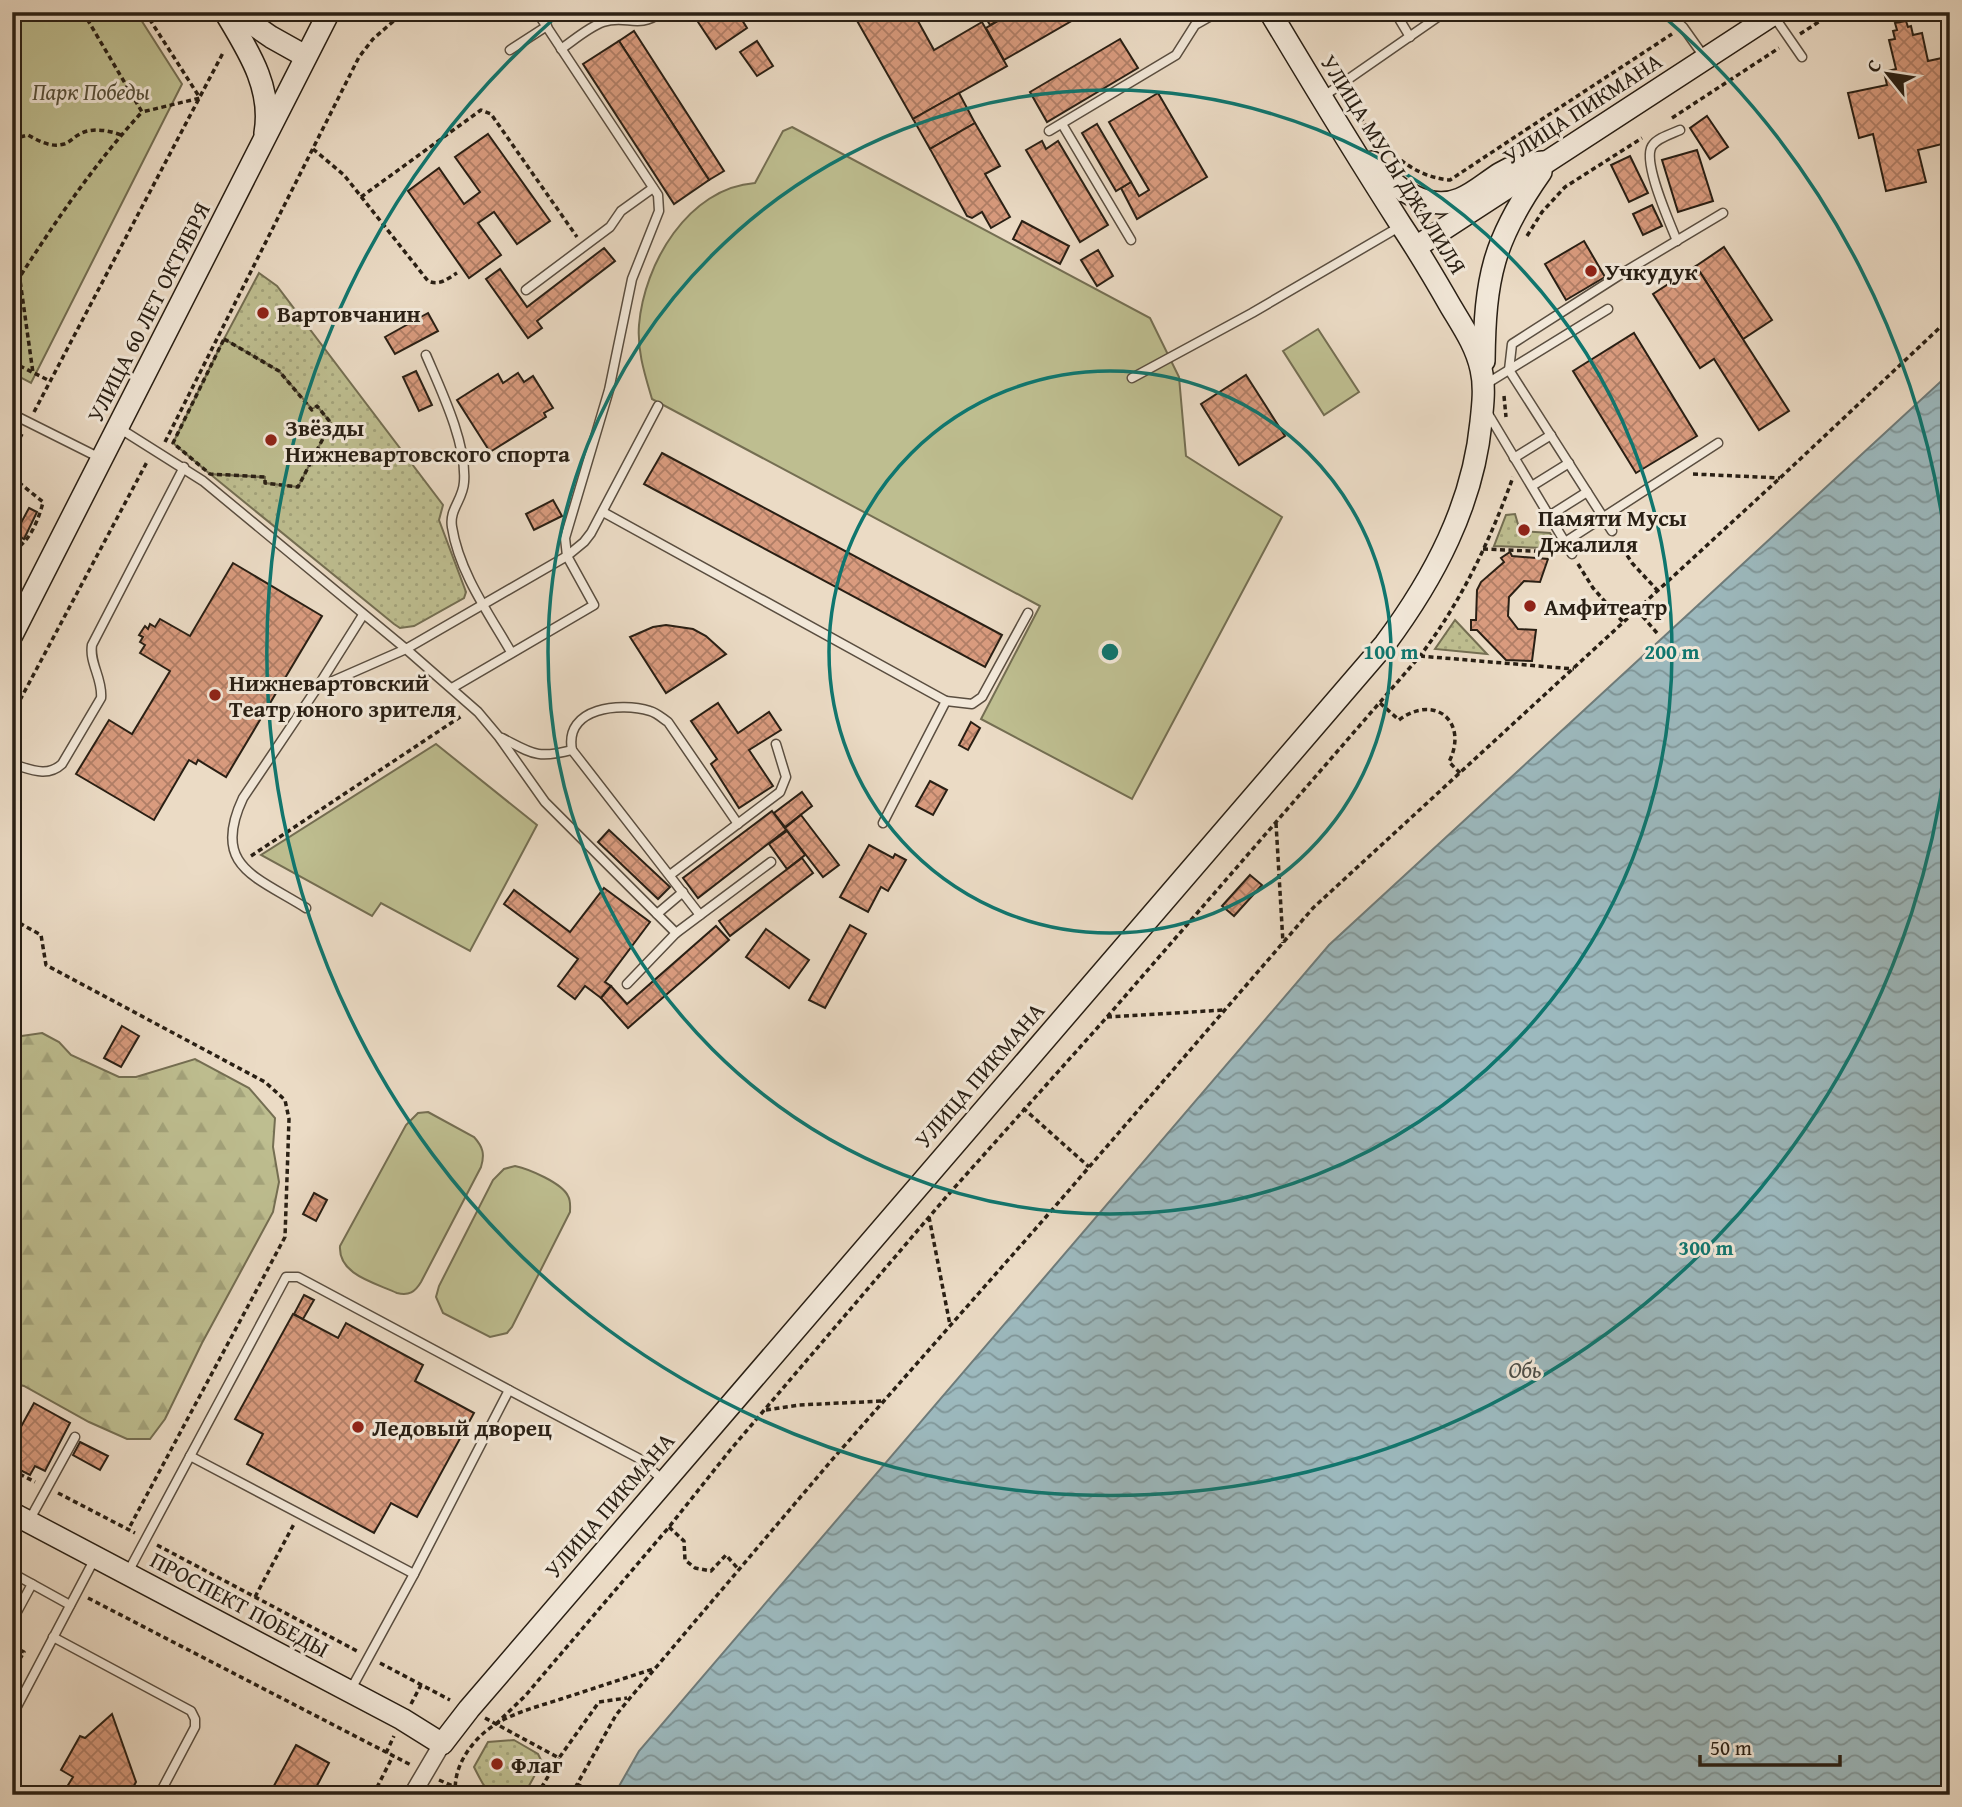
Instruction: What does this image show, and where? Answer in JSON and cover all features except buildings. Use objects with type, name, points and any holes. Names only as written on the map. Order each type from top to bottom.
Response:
[{"type":"street","points":[[225,12],[258,70],[266,108],[262,145]]},
{"type":"street","points":[[234,12],[271,37],[305,55]]},
{"type":"street","name":"УЛИЦА 60 ЛЕТ ОКТЯБРЯ","points":[[12,635],[329,12]]},
{"type":"street","name":"УЛИЦА МУСЫ ДЖАЛИЛЯ","points":[[1270,12],[1473,344]]},
{"type":"street","name":"УЛИЦА ПИКМАНА","points":[[1416,247],[1775,14]]},
{"type":"street","points":[[1343,133],[1388,180],[1410,195],[1433,203],[1460,200],[1515,166],[1549,162]]},
{"type":"street","points":[[1483,395],[1485,309],[1493,262],[1515,212],[1549,162]]},
{"type":"street","name":"УЛИЦА ПИКМАНА","points":[[412,1795],[442,1744],[468,1709],[1385,643],[1420,594],[1441,557],[1470,480],[1479,441],[1483,395],[1481,369],[1473,344]]},
{"type":"street","name":"ПРОСПЕКТ ПОБЕДЫ","points":[[21,1518],[402,1719],[442,1744]]},
{"type":"lane","points":[[452,688],[594,605],[567,556],[565,544],[609,390],[632,279],[659,211],[658,195],[537,12]]},
{"type":"lane","points":[[561,49],[601,22],[645,22],[662,12]]},
{"type":"lane","points":[[1049,131],[1176,55],[1195,25],[1218,12]]},
{"type":"lane","points":[[1395,12],[1410,37]]},
{"type":"lane","points":[[1321,98],[1445,12]]},
{"type":"lane","points":[[1666,12],[1683,27],[1705,58]]},
{"type":"lane","points":[[1775,14],[1802,57]]},
{"type":"lane","points":[[510,50],[547,26]]},
{"type":"lane","points":[[1062,124],[1131,240]]},
{"type":"lane","points":[[1676,241],[1650,167],[1649,154],[1656,141],[1680,130]]},
{"type":"lane","points":[[526,290],[610,227],[621,211],[653,188]]},
{"type":"lane","points":[[1612,531],[1551,435],[1506,372],[1513,344],[1723,213]]},
{"type":"lane","points":[[1132,378],[1252,313],[1401,225]]},
{"type":"lane","points":[[1571,552],[1516,460],[1483,395],[1506,372],[1608,309]]},
{"type":"lane","points":[[426,355],[446,402],[458,439],[464,472],[463,491],[452,512],[452,530],[466,569],[511,652]]},
{"type":"lane","points":[[317,688],[406,649],[567,556],[584,542],[603,512],[659,406]]},
{"type":"lane","points":[[12,414],[103,460]]},
{"type":"lane","points":[[119,428],[184,467],[452,688],[499,737],[545,802],[676,933]]},
{"type":"lane","points":[[1516,460],[1551,435]]},
{"type":"lane","points":[[1565,542],[1718,443]]},
{"type":"lane","points":[[1532,486],[1569,463]]},
{"type":"lane","points":[[12,764],[44,772],[56,770],[101,698],[102,689],[91,653],[92,645],[184,467]]},
{"type":"lane","points":[[1549,516],[1587,492]]},
{"type":"lane","points":[[603,512],[946,701],[972,704],[982,697],[1028,613]]},
{"type":"lane","points":[[306,908],[240,863],[231,849],[231,832],[243,798],[363,615]]},
{"type":"lane","points":[[883,823],[946,701]]},
{"type":"lane","points":[[700,915],[572,750],[572,730],[586,715],[607,709],[652,712],[668,722],[738,824]]},
{"type":"lane","points":[[499,737],[542,756],[572,750]]},
{"type":"lane","points":[[670,875],[780,792],[786,777],[776,744]]},
{"type":"lane","points":[[627,984],[676,933],[771,862]]},
{"type":"lane","points":[[657,914],[683,892]]},
{"type":"lane","points":[[127,1574],[286,1277],[299,1277],[638,1458],[664,1481]]},
{"type":"lane","points":[[349,1691],[414,1574],[509,1390]]},
{"type":"lane","points":[[21,1518],[47,1488],[75,1437]]},
{"type":"lane","points":[[190,1456],[414,1574]]},
{"type":"lane","points":[[12,1716],[96,1557]]},
{"type":"lane","points":[[12,1573],[70,1605]]},
{"type":"lane","points":[[12,1621],[32,1584]]},
{"type":"lane","points":[[53,1637],[191,1711],[195,1727],[159,1795]]},
{"type":"path","points":[[83,12],[142,112]]},
{"type":"path","points":[[145,12],[200,98]]},
{"type":"path","points":[[12,715],[144,464],[169,437],[359,57],[373,39],[404,12]]},
{"type":"path","points":[[1341,85],[1366,126],[1390,151],[1412,169],[1435,179],[1450,180],[1706,12]]},
{"type":"path","points":[[1668,121],[1834,12]]},
{"type":"path","points":[[12,452],[224,51]]},
{"type":"path","points":[[12,289],[121,135],[142,112],[200,98]]},
{"type":"path","points":[[361,197],[481,110],[485,110],[491,114],[583,246]]},
{"type":"path","points":[[1527,129],[1565,187]]},
{"type":"path","points":[[12,135],[28,135],[47,144],[63,144],[82,132],[109,131],[121,135]]},
{"type":"path","points":[[1522,245],[1542,212],[1565,187],[1645,135]]},
{"type":"path","points":[[313,148],[332,162],[428,281],[435,284],[442,282],[457,272]]},
{"type":"path","points":[[12,223],[33,373]]},
{"type":"path","points":[[572,1795],[615,1715],[883,1401],[1313,908],[1950,318]]},
{"type":"path","points":[[224,340],[279,371],[312,410],[317,406],[331,424],[298,487],[265,483],[265,477],[210,474],[173,443],[224,340]]},
{"type":"path","points":[[12,362],[50,381]]},
{"type":"path","points":[[1506,372],[1506,421]]},
{"type":"path","points":[[456,1795],[455,1787],[462,1762],[473,1742],[525,1696],[929,1217],[1107,1017],[1420,656],[1444,625],[1483,549],[1516,460]]},
{"type":"path","points":[[1690,474],[1780,478]]},
{"type":"path","points":[[12,477],[43,502],[41,512],[26,541],[14,547],[12,556]]},
{"type":"path","points":[[1612,531],[1632,563],[1658,591]]},
{"type":"path","points":[[1483,549],[1571,552],[1593,588],[1624,622]]},
{"type":"path","points":[[1637,610],[1657,633]]},
{"type":"path","points":[[1420,656],[1574,669]]},
{"type":"path","points":[[1380,703],[1399,720],[1415,710],[1426,709],[1434,710],[1448,718],[1453,725],[1456,744],[1449,762],[1460,774]]},
{"type":"path","points":[[240,863],[473,708]]},
{"type":"path","points":[[1276,823],[1283,944]]},
{"type":"path","points":[[12,919],[41,935],[46,965],[265,1082],[285,1100],[289,1119],[285,1237],[128,1530]]},
{"type":"path","points":[[1107,1017],[1224,1010]]},
{"type":"path","points":[[1024,1108],[1089,1167]]},
{"type":"path","points":[[929,1217],[950,1326]]},
{"type":"path","points":[[764,1410],[799,1405],[883,1401]]},
{"type":"path","points":[[12,1470],[559,1758]]},
{"type":"path","points":[[255,1597],[299,1514]]},
{"type":"path","points":[[669,1527],[684,1541],[685,1560],[695,1568],[711,1571],[726,1555],[739,1570]]},
{"type":"path","points":[[77,1592],[424,1772],[480,1795]]},
{"type":"path","points":[[12,1646],[24,1652],[12,1672]]},
{"type":"path","points":[[496,1724],[531,1709],[655,1668]]},
{"type":"path","points":[[537,1795],[559,1758],[599,1702],[630,1698]]},
{"type":"path","points":[[373,1795],[393,1756]]},
{"type":"path","points":[[577,1784],[596,1795]]},
{"type":"green space","name":"Парк Победы","points":[[13,12],[136,12],[182,84],[31,383],[12,373]]},
{"type":"green space","points":[[792,127],[1150,318],[1179,377],[1186,456],[1282,517],[1132,799],[981,719],[1040,606],[652,399],[640,354],[639,325],[650,278],[660,255],[690,214],[709,199],[731,188],[755,183],[783,131]]},
{"type":"green space","points":[[259,273],[277,286],[443,505],[439,520],[466,592],[464,598],[414,626],[400,628],[394,624],[210,474],[265,477],[312,410],[279,371],[224,339]]},
{"type":"green space","points":[[1318,329],[1359,392],[1324,415],[1283,351]]},
{"type":"green space","points":[[224,339],[279,371],[312,409],[317,406],[331,423],[298,487],[265,483],[265,477],[210,474],[173,443]]},
{"type":"green space","points":[[1515,514],[1520,531],[1550,533],[1555,541],[1543,548],[1494,546],[1506,515]]},
{"type":"green space","points":[[1455,620],[1487,654],[1435,649]]},
{"type":"green space","points":[[436,744],[537,825],[470,951],[381,903],[372,916],[261,855]]},
{"type":"green space","points":[[42,1033],[59,1042],[71,1055],[119,1077],[136,1077],[195,1059],[249,1088],[275,1118],[273,1147],[279,1182],[273,1212],[202,1343],[165,1419],[150,1439],[127,1439],[89,1422],[24,1386],[12,1383],[12,1041],[15,1037]]},
{"type":"green space","points":[[428,1112],[474,1137],[481,1147],[483,1158],[481,1167],[421,1282],[411,1292],[401,1294],[352,1271],[341,1256],[340,1246],[406,1125],[418,1113]]},
{"type":"green space","points":[[515,1166],[536,1173],[565,1191],[569,1198],[570,1212],[512,1327],[507,1333],[490,1337],[443,1313],[436,1297],[439,1286],[493,1180],[504,1169]]},
{"type":"green space","points":[[514,1740],[538,1754],[542,1762],[524,1795],[497,1795],[488,1790],[474,1767],[488,1742]]},
{"type":"water","name":"Обь","points":[[1950,373],[1950,1795],[614,1795],[639,1751],[1329,945]]},
{"type":"place","name":"Учкудук","points":[[1591,271]]},
{"type":"place","name":"Вартовчанин","points":[[263,313]]},
{"type":"place","name":"Звёзды Нижневартовского спорта","points":[[271,440]]},
{"type":"place","name":"Памяти Мусы Джалиля","points":[[1524,530]]},
{"type":"place","name":"Амфитеатр","points":[[1530,606]]},
{"type":"place","name":"Нижневартовский Театр юного зрителя","points":[[215,695]]},
{"type":"place","name":"Ледовый дворец","points":[[358,1427]]},
{"type":"place","name":"Флаг","points":[[497,1764]]}]
